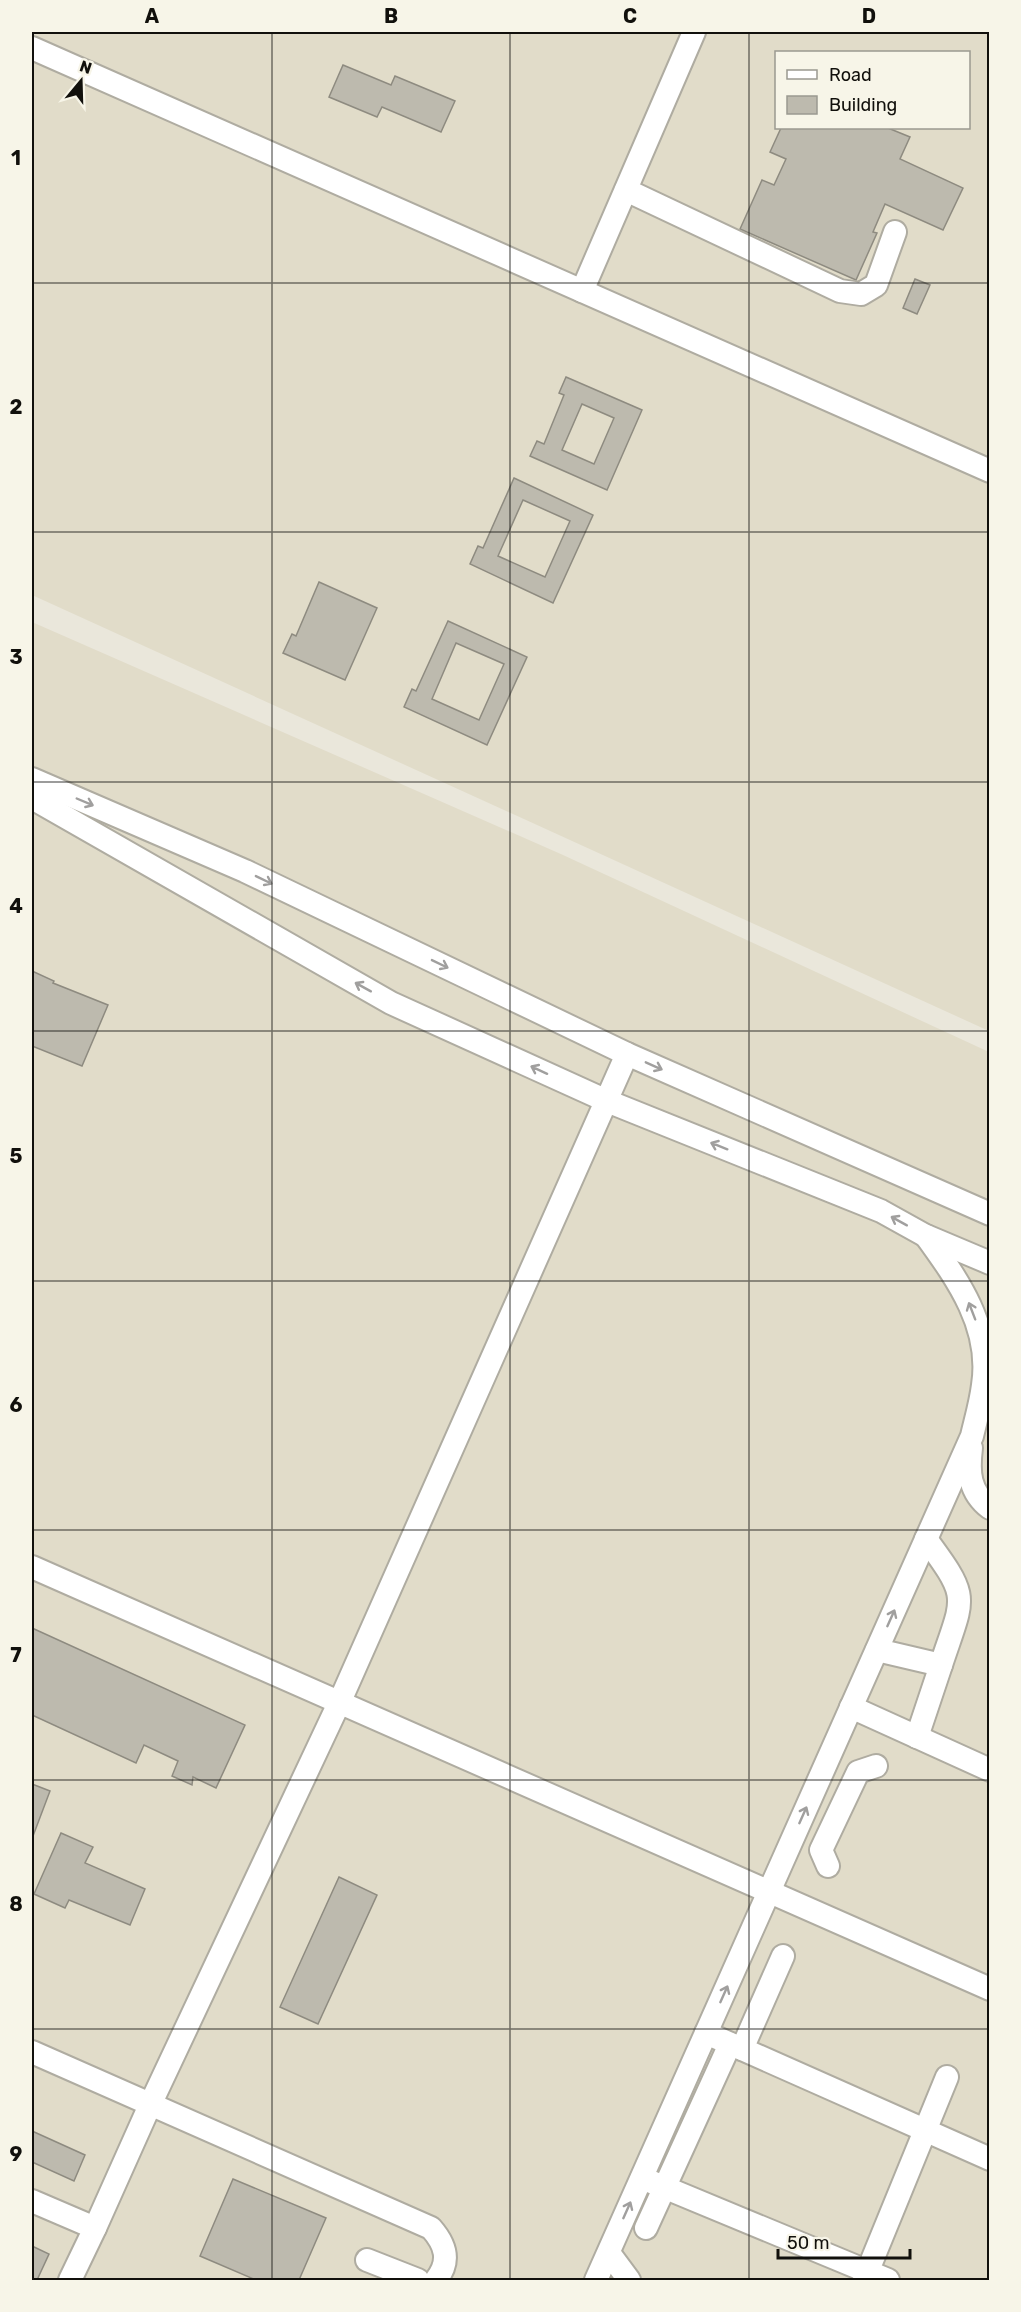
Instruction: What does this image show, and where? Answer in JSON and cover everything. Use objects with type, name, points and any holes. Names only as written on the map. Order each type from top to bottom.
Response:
[{"type":"lane","points":[[582,291],[694,32]]},
{"type":"lane","points":[[32,48],[990,471]]},
{"type":"lane","points":[[626,190],[840,291],[861,294],[876,285],[895,232]]},
{"type":"lane","points":[[32,779],[245,871],[627,1054],[990,1214]]},
{"type":"lane","points":[[32,798],[392,1003],[607,1101],[881,1211],[926,1236],[990,1263]]},
{"type":"lane","points":[[70,2280],[150,2104],[340,1701],[627,1054]]},
{"type":"lane","points":[[926,1236],[952,1272],[972,1306],[981,1337],[984,1383],[972,1436],[968,1474],[979,1500],[990,1508]]},
{"type":"lane","points":[[596,2280],[972,1436]]},
{"type":"lane","points":[[917,1737],[961,1604],[960,1592],[955,1579],[926,1539]]},
{"type":"lane","points":[[32,1567],[770,1890],[990,1989]]},
{"type":"lane","points":[[877,1650],[941,1665]]},
{"type":"lane","points":[[851,1707],[990,1770]]},
{"type":"lane","points":[[828,1866],[821,1850],[858,1772],[876,1766]]},
{"type":"lane","points":[[646,2228],[783,1956]]},
{"type":"lane","points":[[706,2033],[990,2159]]},
{"type":"lane","points":[[32,2052],[431,2228],[442,2241],[446,2253],[443,2271],[436,2280]]},
{"type":"lane","points":[[642,2178],[873,2277],[925,2130],[947,2077]]},
{"type":"lane","points":[[32,2201],[95,2228]]},
{"type":"lane","points":[[609,2253],[629,2280]]},
{"type":"lane","points":[[367,2260],[418,2280]]},
{"type":"shaded area","points":[[32,32],[983,32],[989,34],[989,1031],[32,595]]},
{"type":"shaded area","points":[[32,622],[563,855],[989,1052],[989,2280],[32,2280]]},
{"type":"building","points":[[343,65],[391,85],[395,76],[455,101],[441,132],[382,107],[377,117],[329,97]]},
{"type":"building","points":[[781,129],[890,129],[910,137],[900,159],[963,188],[943,230],[885,204],[873,232],[877,233],[856,280],[740,229],[762,180],[774,185],[786,159],[770,152]]},
{"type":"building","points":[[915,279],[930,285],[917,314],[903,308]]},
{"type":"building","points":[[566,377],[642,410],[607,490],[530,456],[537,441],[544,444],[564,395],[559,393]],"holes":[[[582,404],[614,418],[594,464],[562,450]]]},
{"type":"building","points":[[514,478],[593,515],[553,603],[470,564],[478,546],[483,548]],"holes":[[[523,500],[570,521],[545,577],[498,556]]]},
{"type":"building","points":[[319,582],[377,608],[345,680],[283,653],[292,634],[296,636]]},
{"type":"building","points":[[448,621],[527,657],[487,745],[404,707],[412,689],[416,691]],"holes":[[[456,643],[504,664],[479,720],[432,699]]]},
{"type":"building","points":[[32,971],[54,981],[53,983],[108,1005],[82,1066],[32,1046]]},
{"type":"building","points":[[32,1628],[245,1725],[216,1788],[193,1777],[192,1785],[172,1776],[178,1761],[144,1745],[136,1763],[32,1715]]},
{"type":"building","points":[[32,1784],[50,1791],[33,1836],[32,1836]]},
{"type":"building","points":[[61,1833],[93,1847],[85,1863],[145,1889],[130,1925],[69,1900],[65,1908],[34,1894]]},
{"type":"building","points":[[339,1877],[377,1895],[318,2024],[280,2007]]},
{"type":"building","points":[[32,2131],[85,2155],[74,2181],[32,2162]]},
{"type":"building","points":[[233,2179],[326,2218],[299,2280],[256,2280],[200,2256]]},
{"type":"building","points":[[32,2246],[49,2254],[37,2280],[32,2280]]}]
